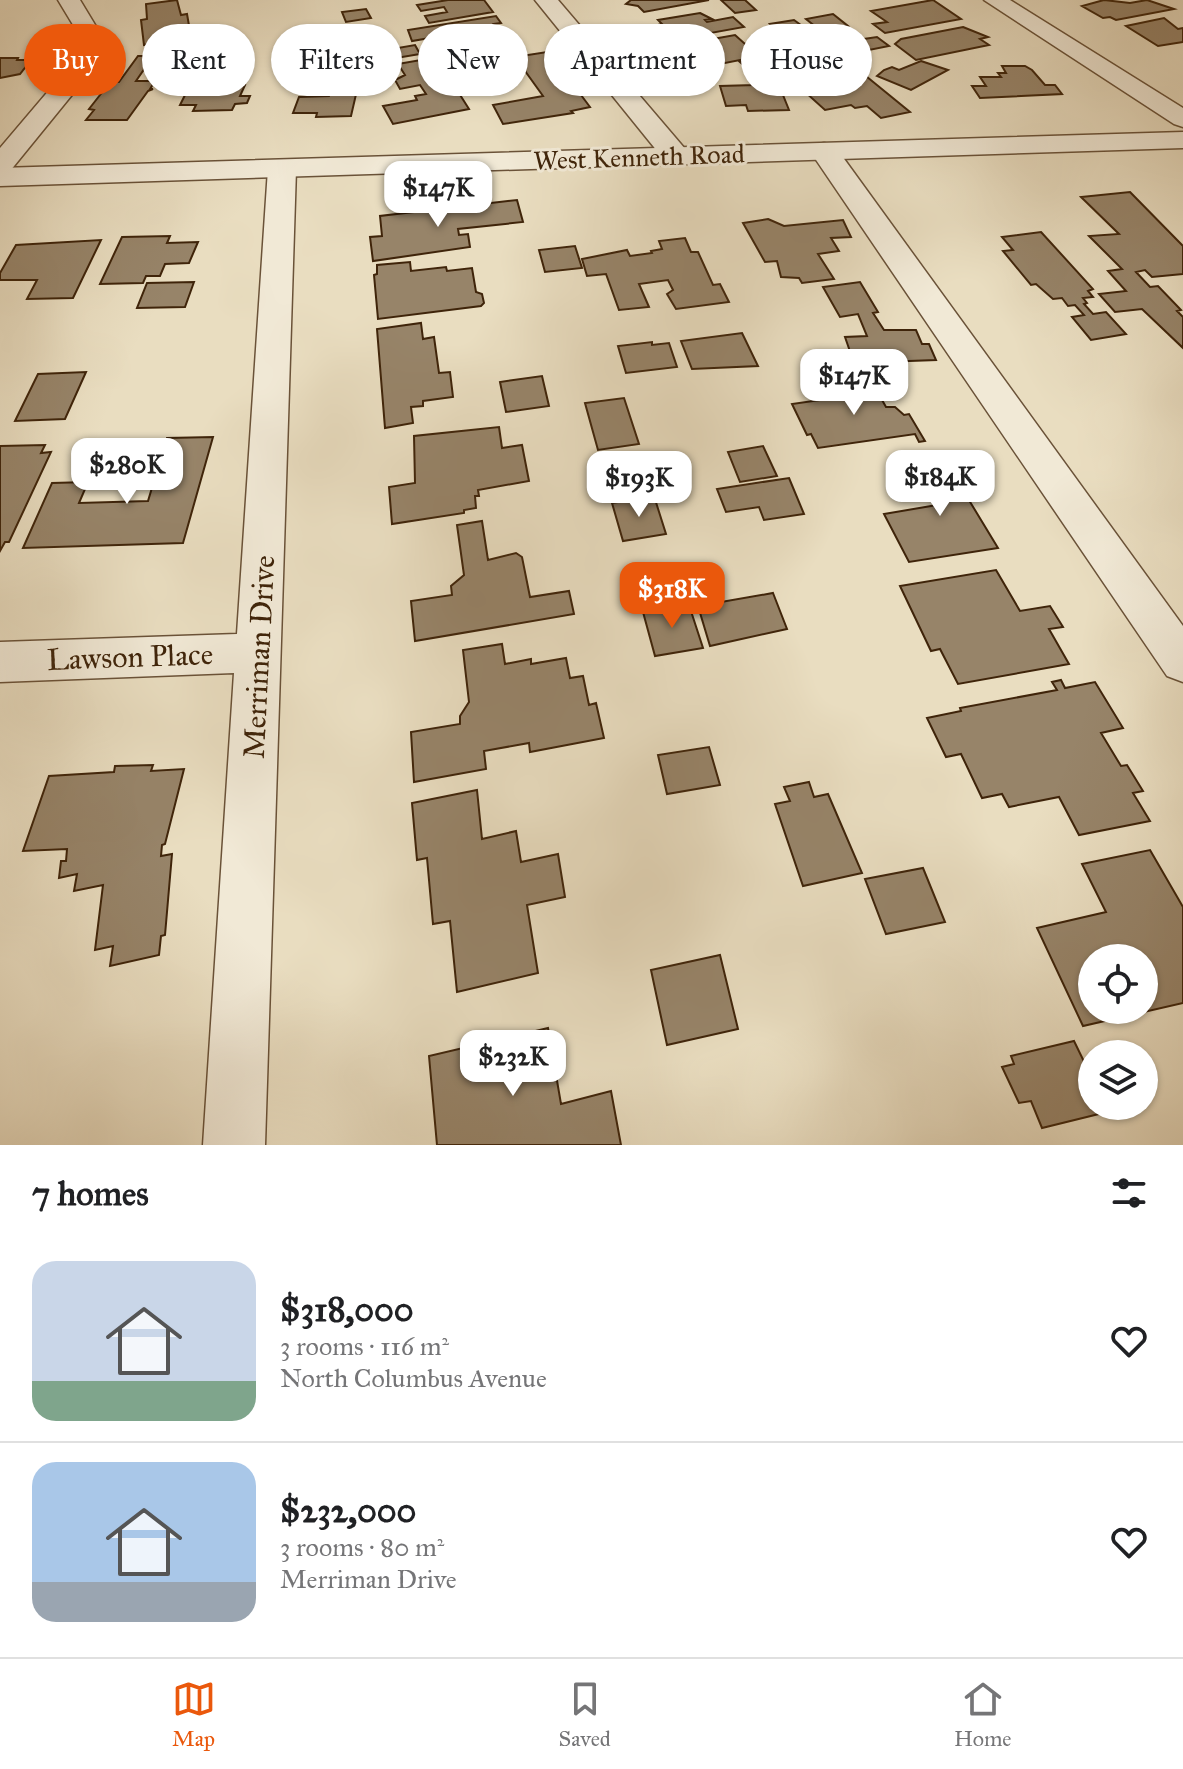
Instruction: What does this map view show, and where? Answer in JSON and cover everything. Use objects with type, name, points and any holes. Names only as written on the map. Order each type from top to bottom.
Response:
[{"type":"street","points":[[0,165],[85,64],[92,38],[69,0]]},
{"type":"street","points":[[546,0],[676,156]]},
{"type":"street","points":[[995,0],[1183,119]]},
{"type":"street","name":"West Kenneth Road","points":[[0,177],[1183,140]]},
{"type":"street","points":[[824,151],[1183,662]]},
{"type":"street","name":"Merriman Drive","points":[[234,1145],[282,169]]},
{"type":"street","name":"Lawson Place","points":[[0,662],[260,653]]},
{"type":"building","points":[[177,0],[181,15],[187,14],[189,24],[142,24],[142,28],[141,20],[147,19],[146,4]]},
{"type":"building","points":[[448,0],[484,0],[493,12],[429,23],[425,16],[447,12],[444,7],[421,11],[417,5]]},
{"type":"building","points":[[631,0],[709,0],[644,12],[638,6],[626,4]]},
{"type":"building","points":[[721,0],[745,0],[756,10],[735,13]]},
{"type":"building","points":[[933,0],[961,19],[885,33],[873,24],[887,22],[871,11]]},
{"type":"building","points":[[1104,0],[1130,3],[1147,0],[1174,9],[1116,20],[1103,18],[1082,6]]},
{"type":"building","points":[[366,9],[371,18],[346,22],[342,12]]},
{"type":"building","points":[[700,13],[712,19],[705,20],[707,22],[733,17],[741,28],[725,30],[725,24],[662,24],[658,20]]},
{"type":"building","points":[[833,14],[846,24],[812,24],[806,19]]},
{"type":"building","points":[[496,16],[501,23],[494,24],[446,24]]},
{"type":"building","points":[[1164,18],[1178,29],[1183,28],[1183,42],[1158,46],[1126,26]]},
{"type":"building","points":[[794,20],[799,24],[770,24]]},
{"type":"building","points":[[963,27],[988,37],[980,39],[989,45],[916,60],[895,44],[901,39]]},
{"type":"building","points":[[418,28],[418,40],[412,41],[408,30]]},
{"type":"building","points":[[735,35],[741,40],[741,60],[725,63],[725,37]]},
{"type":"building","points":[[877,37],[889,46],[872,49],[872,38]]},
{"type":"building","points":[[415,45],[418,54],[402,57],[402,47]]},
{"type":"building","points":[[544,52],[544,96],[582,96],[590,107],[571,111],[573,113],[503,124],[493,105],[543,96],[528,75],[528,55]]},
{"type":"building","points":[[138,56],[142,56],[142,72],[136,81],[142,81],[144,96],[127,120],[86,120],[94,110],[89,109],[99,96],[126,96],[126,72]]},
{"type":"building","points":[[0,58],[24,60],[24,69],[20,74],[0,78]]},
{"type":"building","points":[[418,60],[418,85],[402,89],[402,76],[405,75],[402,63]]},
{"type":"building","points":[[921,61],[948,70],[911,90],[877,76],[892,67],[899,70]]},
{"type":"building","points":[[1002,66],[1025,66],[1045,85],[1055,85],[1062,94],[980,98],[972,86],[986,86],[980,77],[1001,77],[998,73],[1006,73]]},
{"type":"building","points":[[872,81],[910,112],[881,118],[867,106],[855,108],[851,105],[825,110],[809,96],[872,96]]},
{"type":"building","points":[[741,85],[741,96],[783,96],[789,110],[748,111],[746,105],[726,106],[723,96],[725,86]]},
{"type":"building","points":[[184,96],[250,96],[247,103],[235,104],[232,110],[193,111],[196,105],[180,105]]},
{"type":"building","points":[[356,96],[351,116],[316,117],[317,113],[293,113],[299,97]]},
{"type":"building","points":[[415,96],[461,96],[469,109],[393,124],[383,106],[417,100]]},
{"type":"building","points":[[1130,192],[1183,246],[1183,274],[1152,277],[1145,270],[1136,272],[1150,287],[1158,286],[1181,310],[1177,311],[1183,317],[1183,348],[1142,309],[1115,312],[1099,294],[1126,291],[1108,271],[1122,269],[1089,236],[1119,234],[1081,197]]},
{"type":"building","points":[[517,200],[523,222],[458,229],[459,235],[468,234],[470,247],[373,261],[370,237],[382,236],[380,216]]},
{"type":"building","points":[[768,219],[784,226],[843,220],[851,237],[831,238],[839,251],[818,254],[834,279],[802,283],[799,278],[781,277],[777,261],[765,262],[743,223]]},
{"type":"building","points":[[1041,232],[1093,289],[1088,291],[1093,297],[1083,298],[1087,303],[1084,304],[1093,314],[1106,312],[1126,334],[1091,340],[1072,317],[1084,315],[1075,305],[1068,306],[1062,298],[1053,299],[1036,284],[1031,285],[1003,251],[1013,250],[1002,237]]},
{"type":"building","points":[[170,236],[167,243],[198,242],[189,263],[165,264],[160,276],[146,276],[143,283],[100,284],[122,237]]},
{"type":"building","points":[[685,238],[691,252],[698,252],[713,285],[720,284],[729,302],[676,309],[667,294],[673,290],[668,280],[639,284],[649,307],[619,310],[606,274],[587,276],[582,259],[627,250],[630,256],[652,253],[662,249],[659,241]]},
{"type":"building","points":[[101,240],[73,298],[27,299],[37,280],[0,280],[0,273],[16,245]]},
{"type":"building","points":[[575,246],[582,268],[545,272],[539,250]]},
{"type":"building","points":[[410,262],[411,271],[472,268],[476,292],[482,294],[484,303],[481,306],[378,319],[374,275],[377,274],[377,265]]},
{"type":"building","points":[[194,282],[185,307],[137,308],[147,283]]},
{"type":"building","points":[[860,282],[878,312],[873,313],[884,330],[916,330],[922,344],[929,344],[936,360],[854,363],[845,337],[867,336],[858,314],[840,317],[823,287]]},
{"type":"building","points":[[421,323],[423,339],[434,337],[439,373],[450,372],[453,397],[423,401],[423,406],[411,407],[413,423],[385,428],[377,329]]},
{"type":"building","points":[[742,333],[758,366],[692,369],[681,341]]},
{"type":"building","points":[[652,342],[652,345],[669,343],[677,367],[626,373],[618,346]]},
{"type":"building","points":[[86,372],[65,419],[15,421],[38,374]]},
{"type":"building","points":[[868,375],[886,407],[895,407],[904,415],[909,414],[925,441],[919,442],[915,434],[818,448],[811,434],[807,435],[792,404],[848,396],[839,379]]},
{"type":"building","points":[[542,376],[549,406],[506,412],[500,382]]},
{"type":"building","points":[[624,398],[639,444],[598,450],[585,403]]},
{"type":"building","points":[[499,427],[502,448],[522,445],[529,481],[478,490],[476,508],[464,510],[464,513],[392,524],[389,487],[415,483],[414,436]]},
{"type":"building","points":[[213,437],[183,543],[23,548],[52,483],[88,482],[79,503],[148,501],[167,438]]},
{"type":"building","points":[[45,445],[41,453],[51,452],[9,542],[5,542],[0,551],[0,446]]},
{"type":"building","points":[[763,446],[777,476],[740,482],[728,452]]},
{"type":"building","points":[[941,454],[998,548],[909,562],[884,514],[937,505],[910,459]]},
{"type":"building","points":[[789,478],[804,514],[764,520],[759,507],[726,512],[717,489]]},
{"type":"building","points":[[654,496],[666,534],[623,541],[612,503]]},
{"type":"building","points":[[482,521],[488,560],[516,553],[522,557],[530,597],[569,591],[574,614],[415,641],[411,601],[452,595],[451,586],[464,575],[457,525]]},
{"type":"building","points":[[996,570],[1020,611],[1050,606],[1063,627],[1049,629],[1069,664],[958,684],[940,649],[931,651],[900,586]]},
{"type":"building","points":[[773,593],[787,629],[710,646],[698,606]]},
{"type":"building","points":[[689,605],[703,648],[655,656],[643,612]]},
{"type":"building","points":[[502,644],[505,664],[531,659],[531,664],[566,658],[570,678],[583,676],[589,705],[596,703],[604,738],[530,752],[529,743],[484,751],[486,769],[414,782],[411,732],[460,724],[460,716],[469,702],[463,650]]},
{"type":"building","points":[[1061,680],[1065,688],[1095,682],[1123,728],[1101,733],[1121,766],[1127,765],[1143,791],[1133,793],[1150,821],[1079,835],[1059,797],[1009,807],[1002,794],[982,798],[961,754],[946,757],[927,718],[961,711],[960,708],[1057,690],[1052,682]]},
{"type":"building","points":[[709,747],[720,785],[667,794],[658,755]]},
{"type":"building","points":[[153,765],[151,771],[184,769],[165,844],[162,845],[161,856],[172,854],[165,935],[161,936],[159,955],[110,966],[113,946],[95,950],[103,885],[74,891],[77,874],[59,878],[61,861],[66,861],[67,849],[23,851],[49,776],[114,772],[115,766]]},
{"type":"building","points":[[809,782],[814,797],[828,794],[862,873],[803,886],[775,804],[790,801],[784,787]]},
{"type":"building","points":[[477,790],[482,839],[516,831],[521,862],[558,854],[565,897],[527,905],[538,973],[457,992],[450,921],[433,924],[427,858],[417,860],[412,803]]},
{"type":"building","points":[[1150,850],[1183,907],[1183,1003],[1158,1009],[1158,944],[1078,944],[1078,1015],[1037,928],[1106,912],[1082,864]]},
{"type":"building","points":[[923,868],[945,922],[886,934],[865,879]]},
{"type":"building","points":[[720,955],[738,1029],[667,1045],[651,970]]},
{"type":"building","points":[[548,1028],[561,1104],[611,1091],[621,1145],[437,1145],[429,1056]]},
{"type":"building","points":[[1074,1041],[1078,1049],[1078,1119],[1042,1128],[1031,1101],[1019,1103],[1002,1067],[1014,1064],[1011,1056]]}]
